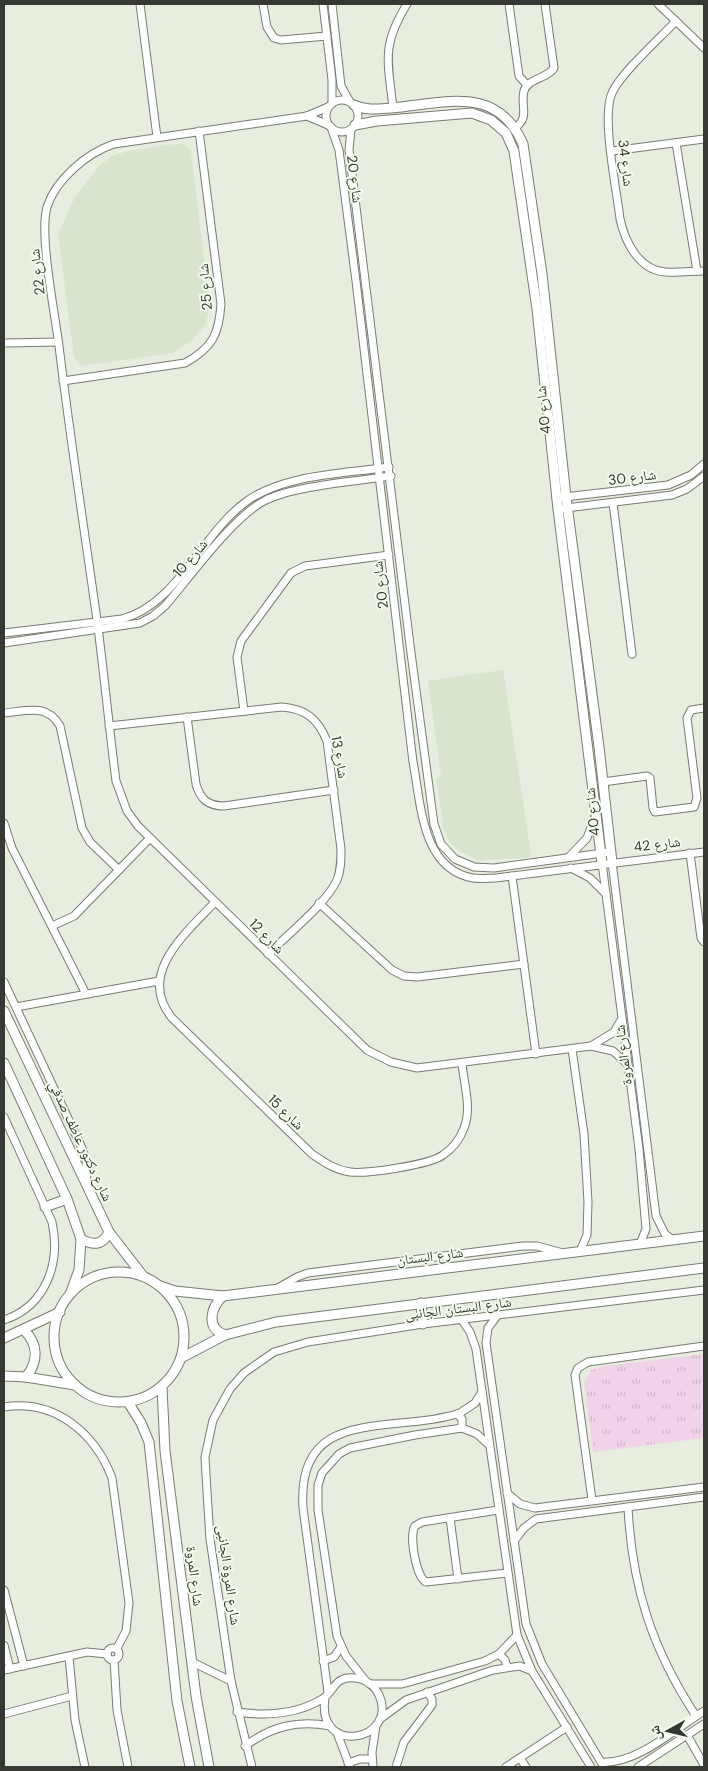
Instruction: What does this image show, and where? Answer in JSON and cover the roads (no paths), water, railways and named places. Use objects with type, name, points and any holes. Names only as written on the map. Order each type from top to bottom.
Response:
[{"type":"street","points":[[140,4],[157,138]]},
{"type":"street","points":[[263,4],[267,27],[274,38],[281,40],[327,36]]},
{"type":"street","points":[[323,4],[332,80],[330,105],[326,117],[330,126]]},
{"type":"street","points":[[307,116],[322,120],[340,132],[353,127],[358,114],[341,86],[332,4]]},
{"type":"street","points":[[393,108],[387,49],[390,35],[407,4]]},
{"type":"street","points":[[502,4],[509,7],[519,76],[527,85]]},
{"type":"street","points":[[516,127],[524,115],[523,96],[527,85],[551,73],[554,68],[545,4]]},
{"type":"street","points":[[658,4],[704,48]]},
{"type":"street","name":"شارع 34","points":[[676,21],[612,92],[607,110],[620,220],[623,234],[630,248],[640,260],[664,272],[700,271]]},
{"type":"street","points":[[330,105],[340,100],[352,104]]},
{"type":"street","name":"شارع 40","points":[[352,104],[367,110],[452,102],[481,103],[495,108],[506,116],[516,127],[523,144],[542,274],[561,497],[558,509],[596,812],[606,852]]},
{"type":"street","name":"شارع 22","points":[[97,622],[63,381],[44,222],[54,193],[80,164],[101,148],[114,144],[307,116],[330,105]]},
{"type":"street","name":"شارع 40","points":[[353,127],[377,120],[472,113],[491,120],[506,133],[514,151],[537,309],[561,497],[567,508],[603,782],[607,863]]},
{"type":"street","name":"شارع 20","points":[[330,126],[339,150],[413,762],[425,826],[434,852],[450,869],[472,878],[512,876],[607,863]]},
{"type":"street","name":"شارع 20","points":[[353,127],[349,150],[391,476],[399,559],[434,824],[441,844],[455,859],[474,867],[494,868],[606,852]]},
{"type":"street","name":"شارع 25","points":[[63,381],[185,363],[201,354],[213,340],[220,323],[221,304],[199,132]]},
{"type":"street","points":[[612,151],[704,139]]},
{"type":"street","points":[[676,143],[700,271]]},
{"type":"street","points":[[4,343],[58,342]]},
{"type":"street","name":"شارع 30","points":[[561,497],[668,485],[692,474],[704,464]]},
{"type":"street","name":"شارع 10","points":[[4,633],[122,619],[148,609],[234,512],[259,493],[290,481],[389,467]]},
{"type":"street","name":"شارع 10","points":[[4,643],[140,623],[154,616],[241,518],[264,501],[293,491],[391,476]]},
{"type":"street","name":"شارع 30","points":[[558,509],[672,495],[687,489],[704,476]]},
{"type":"street","points":[[586,494],[584,501],[588,506]]},
{"type":"street","points":[[613,503],[632,654]]},
{"type":"street","points":[[244,711],[238,666],[238,649],[245,634],[291,573],[304,566],[389,558],[399,559]]},
{"type":"street","name":"شارع 12","points":[[97,622],[116,781],[120,795],[132,818],[150,838],[367,1050],[391,1062],[417,1068],[462,1064],[591,1046],[613,1051],[626,1063]]},
{"type":"street","name":"شارع 13","points":[[109,726],[282,707],[297,708],[311,715],[321,727],[327,741],[334,790],[341,864],[338,879],[330,892],[268,954]]},
{"type":"street","points":[[603,782],[648,776],[656,812],[694,807],[697,798],[686,718],[691,710],[704,708]]},
{"type":"street","points":[[4,713],[45,710],[54,716],[60,726],[82,828],[90,842],[119,870]]},
{"type":"street","points":[[187,717],[198,794],[205,802],[214,806],[224,806],[334,790]]},
{"type":"street","points":[[569,857],[587,838],[596,812]]},
{"type":"street","points":[[4,823],[12,848],[86,994]]},
{"type":"street","points":[[52,926],[74,916],[150,838]]},
{"type":"street","name":"شارع 42","points":[[607,863],[704,852]]},
{"type":"street","points":[[690,853],[701,938],[704,942]]},
{"type":"street","name":"شارع المروة","points":[[607,863],[606,894],[626,1063],[639,1149],[646,1229],[640,1244]]},
{"type":"street","name":"شارع المروة","points":[[607,863],[656,1216],[665,1234],[673,1240]]},
{"type":"street","points":[[570,868],[590,878],[606,894]]},
{"type":"street","points":[[512,876],[536,1054]]},
{"type":"street","points":[[16,1007],[159,981],[163,966],[173,947],[215,902]]},
{"type":"street","points":[[319,903],[392,970],[404,976],[417,977],[524,964]]},
{"type":"street","name":"شارع 15","points":[[159,981],[161,998],[172,1018],[312,1154],[330,1166],[350,1172],[372,1171],[426,1163],[442,1156],[456,1144],[464,1127],[467,1109],[462,1064]]},
{"type":"street","points":[[4,982],[82,1148],[87,1167],[87,1186]]},
{"type":"street","name":"شارع دكتور عاطف صدقي","points":[[4,1011],[109,1232],[143,1277]]},
{"type":"street","name":"شارع 12","points":[[591,1046],[614,1032],[622,1020]]},
{"type":"street","points":[[572,1049],[584,1134],[588,1202],[587,1235],[580,1251]]},
{"type":"street","points":[[4,1063],[68,1199],[82,1239],[79,1270],[69,1296],[60,1312],[55,1331],[56,1351],[63,1370],[75,1385],[99,1400],[128,1402],[146,1397],[162,1387],[173,1374],[181,1358],[184,1339],[182,1319],[173,1301],[160,1286],[143,1277],[127,1273],[103,1275],[81,1284],[69,1296]]},
{"type":"street","points":[[4,1117],[46,1207],[56,1238],[53,1271],[46,1286],[24,1310],[4,1320]]},
{"type":"street","points":[[46,1207],[68,1199]]},
{"type":"street","points":[[82,1239],[89,1244],[98,1244],[105,1239],[109,1232]]},
{"type":"street","name":"شارع البستان","points":[[160,1286],[175,1291],[223,1296],[704,1236]]},
{"type":"street","points":[[181,1358],[225,1335],[276,1322],[704,1268]]},
{"type":"street","name":"شارع البستان الجانبى","points":[[230,1389],[258,1361],[289,1346],[424,1324],[704,1290]]},
{"type":"street","points":[[223,1296],[216,1302],[211,1315],[215,1328],[225,1335]]},
{"type":"street","points":[[421,1303],[424,1324]]},
{"type":"street","points":[[4,1338],[60,1312]]},
{"type":"street","points":[[497,1316],[487,1333],[487,1352],[524,1613],[529,1635],[537,1655],[603,1765],[627,1760],[704,1712]]},
{"type":"street","points":[[462,1320],[473,1337],[477,1353],[517,1635],[532,1670],[591,1767]]},
{"type":"street","points":[[24,1330],[30,1336],[36,1353],[35,1362],[26,1377]]},
{"type":"street","points":[[592,1500],[576,1375],[578,1368],[583,1364],[596,1360],[704,1346]]},
{"type":"street","points":[[477,1353],[487,1352]]},
{"type":"street","points":[[4,1376],[26,1377],[75,1385]]},
{"type":"street","name":"شارع المروة","points":[[162,1387],[164,1439],[192,1662],[202,1734],[209,1767]]},
{"type":"street","name":"شارع المروة الجانبى","points":[[230,1389],[214,1420],[205,1457],[210,1539],[231,1681],[245,1746],[252,1767]]},
{"type":"street","points":[[482,1392],[470,1407],[457,1414],[340,1434],[320,1445],[311,1455],[305,1467],[302,1494],[324,1662],[326,1695],[324,1713],[330,1726],[337,1732],[354,1737],[370,1732],[378,1722],[406,1700],[427,1692],[507,1667],[520,1666],[532,1670]]},
{"type":"street","points":[[128,1402],[146,1432],[150,1447],[177,1701],[190,1767]]},
{"type":"street","points":[[4,1407],[25,1406],[37,1408],[70,1421],[85,1432],[106,1462],[112,1478],[129,1603],[126,1631],[117,1648]]},
{"type":"street","points":[[457,1414],[462,1419],[462,1428]]},
{"type":"street","points":[[373,1767],[372,1759],[381,1700],[341,1647],[335,1627],[318,1510],[318,1485],[322,1473],[339,1454],[362,1444],[462,1428],[477,1434],[490,1446]]},
{"type":"street","points":[[494,1476],[504,1474]]},
{"type":"street","points":[[507,1493],[520,1504],[535,1508],[704,1487]]},
{"type":"street","points":[[657,1493],[658,1503]]},
{"type":"street","points":[[514,1541],[524,1528],[536,1519],[704,1497]]},
{"type":"street","points":[[628,1506],[632,1562],[644,1612],[658,1649],[676,1684],[696,1716]]},
{"type":"street","points":[[535,1508],[536,1519]]},
{"type":"street","points":[[498,1510],[418,1524],[412,1534],[418,1573],[422,1580],[430,1583],[507,1573]]},
{"type":"street","points":[[450,1518],[458,1579]]},
{"type":"street","points":[[4,1590],[24,1666]]},
{"type":"street","points":[[237,1712],[273,1715],[291,1712],[326,1695],[340,1681],[348,1678],[367,1682],[402,1684],[485,1661],[499,1654],[517,1635]]},
{"type":"street","points":[[4,1645],[7,1669],[87,1652],[107,1654]]},
{"type":"street","points":[[324,1662],[334,1657],[341,1647]]},
{"type":"street","points":[[107,1654],[110,1648],[117,1648]]},
{"type":"street","points":[[117,1648],[120,1654],[114,1660],[117,1710],[128,1767]]},
{"type":"street","points":[[107,1654],[110,1659],[114,1660]]},
{"type":"street","points":[[499,1654],[505,1660],[507,1667]]},
{"type":"street","points":[[69,1656],[72,1696],[85,1767]]},
{"type":"street","points":[[192,1662],[231,1681]]},
{"type":"street","points":[[545,1691],[555,1685]]},
{"type":"street","points":[[396,1767],[404,1742],[432,1705],[432,1699],[427,1692]]},
{"type":"street","points":[[4,1714],[72,1696]]},
{"type":"street","points":[[245,1746],[259,1736],[286,1725],[316,1724],[330,1726]]},
{"type":"street","points":[[638,1767],[704,1724]]},
{"type":"street","points":[[506,1767],[567,1727]]},
{"type":"street","points":[[337,1732],[349,1765],[360,1759],[372,1759]]},
{"type":"street","points":[[687,1734],[704,1765]]},
{"type":"street","points":[[520,1758],[526,1767]]},
{"type":"street","points":[[627,1760],[632,1767]]}]
